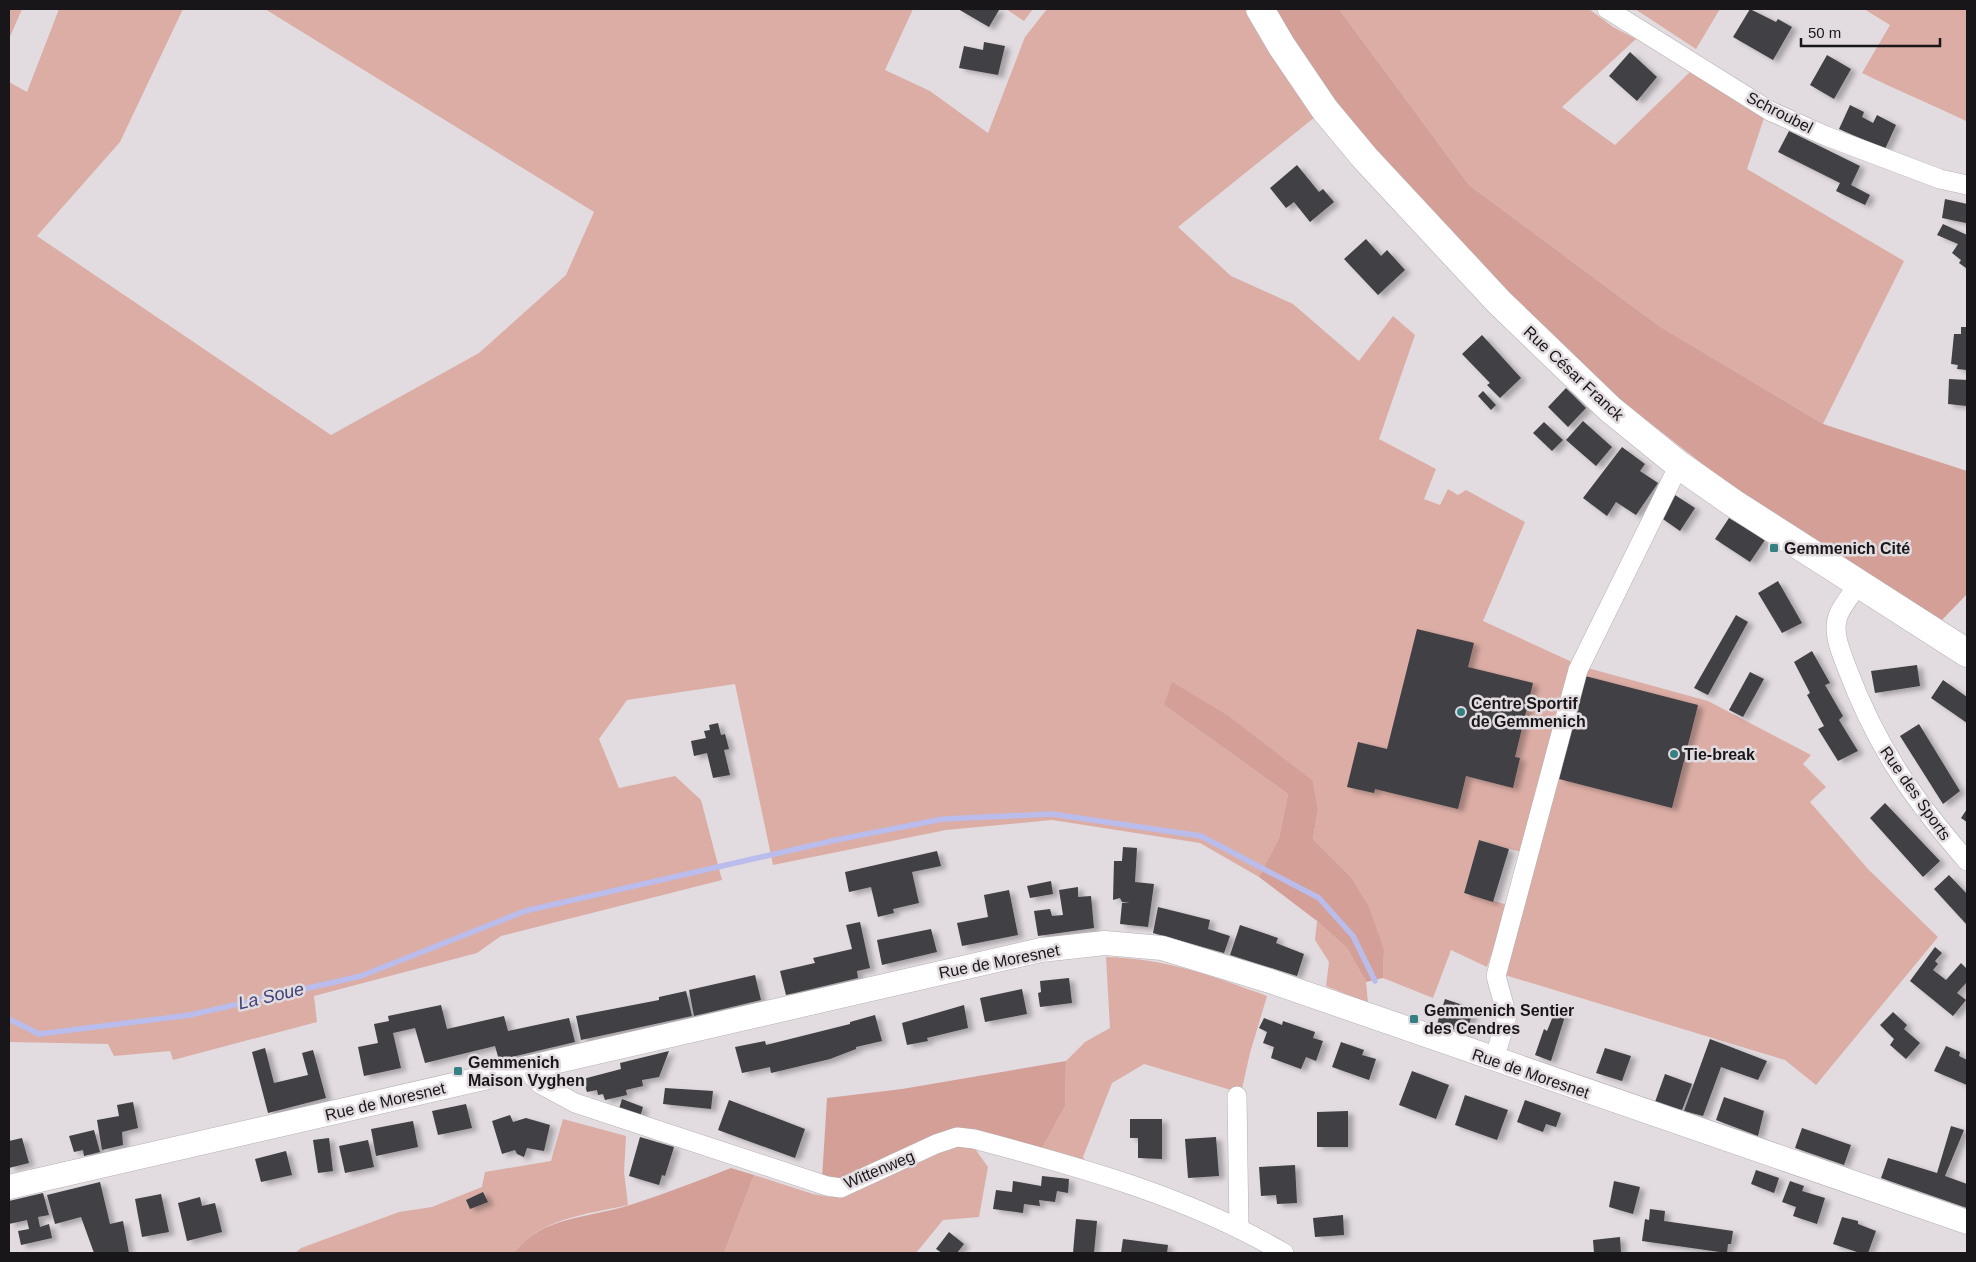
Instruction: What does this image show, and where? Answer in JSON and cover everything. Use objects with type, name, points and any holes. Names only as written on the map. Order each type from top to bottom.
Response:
[{"type":"main road","name":"Rue César Franck","points":[[1260,9],[1281,46],[1325,110],[1424,222],[1565,367],[1610,409],[1679,465],[1733,503],[1967,653]]},
{"type":"street","name":"Schroubel","points":[[1607,9],[1770,111],[1826,136],[1940,180],[1967,185]]},
{"type":"street","points":[[1494,1060],[1507,1016],[1496,976],[1578,670],[1679,465]]},
{"type":"street","name":"Rue des Sports","points":[[1859,584],[1838,616],[1836,634],[1862,709],[1892,765],[1935,824],[1967,861]]},
{"type":"street","name":"Rue de Moresnet","points":[[9,1187],[1040,950],[1105,943],[1162,948],[1270,981],[1967,1222]]},
{"type":"street","name":"Wittenweg","points":[[526,1069],[540,1084],[575,1103],[808,1181],[841,1188],[936,1144],[958,1137],[983,1141],[1120,1180],[1239,1229],[1283,1253]]},
{"type":"street","points":[[1238,1096],[1239,1229]]},
{"type":"shaded area","points":[[9,9],[22,9],[9,39]]},
{"type":"shaded area","points":[[59,9],[183,9],[120,142],[37,236],[331,435],[479,353],[566,275],[594,212],[265,9],[913,9],[885,70],[930,91],[988,133],[1025,37],[1047,9],[1248,9],[1315,117],[1178,227],[1231,276],[1293,304],[1359,361],[1393,316],[1415,335],[1379,439],[1436,469],[1424,499],[1440,505],[1448,489],[1458,495],[1466,490],[1525,522],[1483,621],[1572,662],[1524,853],[1479,840],[1464,893],[1508,905],[1487,967],[1451,950],[1433,998],[1383,978],[1384,950],[1350,876],[1313,839],[1318,809],[1313,781],[1293,768],[1164,705],[1288,794],[1279,838],[1259,877],[1200,843],[1052,820],[946,830],[773,865],[735,684],[627,700],[599,739],[619,788],[675,776],[701,800],[722,880],[501,936],[477,953],[314,996],[317,1022],[173,1060],[170,1051],[114,1056],[108,1044],[9,1042],[9,82],[27,92]]},
{"type":"shaded area","points":[[1006,9],[1033,9],[1024,21]]},
{"type":"shaded area","points":[[1270,9],[1339,9],[1469,185],[1659,326],[1823,424],[1967,471],[1967,594],[1942,620],[1837,560],[1737,491],[1617,397],[1527,315],[1360,139]]},
{"type":"shaded area","points":[[1339,9],[1589,9],[1613,27],[1636,39],[1562,107],[1615,145],[1692,70],[1764,118],[1747,169],[1904,261],[1823,424],[1659,326],[1469,185]]},
{"type":"shaded area","points":[[1635,9],[1720,9],[1696,49]]},
{"type":"shaded area","points":[[1864,9],[1967,9],[1966,121],[1862,73],[1890,25]]},
{"type":"shaded area","points":[[1584,667],[1708,701],[1811,755],[1803,764],[1826,787],[1810,802],[1868,869],[1938,937],[1816,1085],[1785,1060],[1505,975]]},
{"type":"shaded area","points":[[1172,682],[1227,715],[1313,781],[1318,809],[1313,839],[1350,876],[1369,907],[1384,950],[1383,978],[1366,982],[1347,948],[1317,921],[1259,877],[1279,838],[1288,794],[1164,705]]},
{"type":"shaded area","points":[[1317,921],[1347,948],[1366,982],[1368,1003],[1326,986],[1329,962],[1315,940]]},
{"type":"shaded area","points":[[1106,957],[1150,961],[1188,969],[1267,996],[1250,1053],[1241,1093],[1144,1064],[1112,1083],[1083,1157],[1086,1163],[1040,1152],[1065,1106],[1066,1061],[1085,1042],[1110,1028]]},
{"type":"shaded area","points":[[1066,1061],[1065,1106],[1040,1152],[986,1137],[850,1181],[822,1179],[827,1098],[902,1089]]},
{"type":"shaded area","points":[[563,1119],[626,1136],[624,1172],[628,1205],[581,1215],[551,1225],[524,1241],[514,1253],[295,1253],[301,1248],[399,1212],[432,1207],[482,1187],[485,1172],[551,1161]]},
{"type":"shaded area","points":[[955,1146],[973,1146],[988,1167],[979,1217],[943,1220],[916,1253],[724,1253],[754,1175],[813,1194],[831,1197],[851,1191],[937,1151]]},
{"type":"shaded area","points":[[731,1168],[754,1175],[724,1253],[514,1253],[525,1241],[552,1225],[630,1205]]},
{"type":"building","points":[[958,9],[996,9],[999,10],[989,27]]},
{"type":"building","points":[[1750,9],[1776,22],[1778,19],[1792,27],[1773,60],[1733,37]]},
{"type":"building","points":[[984,42],[1005,46],[998,75],[959,68],[964,46],[983,50]]},
{"type":"building","points":[[1630,52],[1657,77],[1637,101],[1609,76]]},
{"type":"building","points":[[1827,55],[1851,69],[1834,99],[1810,85]]},
{"type":"building","points":[[1850,105],[1864,112],[1862,117],[1873,123],[1877,115],[1896,125],[1885,149],[1839,129]]},
{"type":"building","points":[[1789,131],[1860,166],[1851,185],[1870,195],[1865,205],[1836,191],[1840,183],[1778,152]]},
{"type":"building","points":[[1297,165],[1319,192],[1323,189],[1334,202],[1310,222],[1294,202],[1286,208],[1270,188]]},
{"type":"building","points":[[1945,199],[1967,204],[1966,223],[1942,218]]},
{"type":"building","points":[[1943,224],[1967,235],[1966,268],[1959,263],[1961,260],[1952,253],[1958,244],[1937,235]]},
{"type":"building","points":[[1366,239],[1381,256],[1387,250],[1405,270],[1378,295],[1344,259]]},
{"type":"building","points":[[1961,327],[1967,327],[1967,370],[1957,369],[1958,365],[1951,364],[1954,334],[1961,334]]},
{"type":"building","points":[[1482,335],[1521,378],[1500,398],[1487,385],[1490,383],[1462,354]]},
{"type":"building","points":[[1949,379],[1967,380],[1967,406],[1948,404]]},
{"type":"building","points":[[1566,388],[1586,408],[1568,427],[1548,407]]},
{"type":"building","points":[[1483,391],[1496,405],[1491,410],[1478,396]]},
{"type":"building","points":[[1583,421],[1612,447],[1596,466],[1566,440]]},
{"type":"building","points":[[1544,422],[1563,440],[1552,451],[1533,433]]},
{"type":"building","points":[[1622,447],[1645,464],[1640,471],[1658,483],[1636,515],[1616,502],[1607,516],[1583,498]]},
{"type":"building","points":[[1675,495],[1695,508],[1680,531],[1660,517]]},
{"type":"building","points":[[1729,518],[1765,540],[1750,562],[1715,539]]},
{"type":"building","points":[[1778,581],[1802,623],[1782,633],[1758,593]]},
{"type":"building","points":[[1736,615],[1748,622],[1708,695],[1694,688]]},
{"type":"building","name":"Centre Sportif de Gemmenich","points":[[1417,629],[1474,643],[1468,667],[1533,683],[1515,757],[1520,758],[1513,788],[1466,776],[1458,809],[1375,789],[1374,793],[1347,787],[1358,742],[1387,749]]},
{"type":"building","points":[[1812,651],[1830,683],[1825,685],[1843,716],[1839,720],[1858,751],[1838,761],[1818,729],[1824,726],[1807,695],[1810,693],[1794,662]]},
{"type":"building","points":[[1917,665],[1920,686],[1875,693],[1871,671]]},
{"type":"building","points":[[1750,672],[1764,679],[1743,717],[1729,710]]},
{"type":"building","points":[[1585,676],[1698,705],[1672,808],[1559,779]]},
{"type":"building","points":[[1943,680],[1967,697],[1967,723],[1931,698]]},
{"type":"building","points":[[718,723],[721,735],[725,734],[729,749],[724,750],[730,775],[713,778],[707,753],[694,756],[691,741],[706,738],[704,731],[710,730],[709,725]]},
{"type":"building","points":[[1919,724],[1960,791],[1943,804],[1900,736]]},
{"type":"building","points":[[1885,803],[1940,861],[1923,877],[1870,818]]},
{"type":"building","points":[[1967,809],[1967,822],[1961,818]]},
{"type":"building","points":[[1479,840],[1509,849],[1493,902],[1464,893]]},
{"type":"building","points":[[1123,847],[1137,848],[1135,882],[1154,884],[1148,927],[1120,924],[1122,903],[1130,903],[1122,902],[1120,898],[1113,900],[1114,861],[1122,861]]},
{"type":"building","points":[[937,851],[941,866],[912,872],[919,903],[893,909],[894,913],[878,917],[871,887],[849,892],[845,872]]},
{"type":"building","points":[[1949,875],[1967,894],[1967,925],[1934,889]]},
{"type":"building","points":[[1051,881],[1053,894],[1030,898],[1027,886]]},
{"type":"building","points":[[1078,887],[1078,897],[1091,896],[1094,928],[1038,936],[1034,911],[1050,909],[1052,916],[1063,915],[1059,890]]},
{"type":"building","points":[[1009,890],[1018,935],[962,946],[957,923],[988,917],[984,895]]},
{"type":"building","points":[[1158,907],[1210,920],[1208,929],[1230,936],[1224,953],[1153,933]]},
{"type":"building","points":[[860,922],[870,968],[857,971],[858,978],[786,995],[780,971],[815,963],[813,958],[852,949],[846,925]]},
{"type":"building","points":[[1240,925],[1278,938],[1276,943],[1304,954],[1297,976],[1230,955]]},
{"type":"building","points":[[931,929],[937,952],[882,965],[877,940]]},
{"type":"building","points":[[1935,947],[1942,953],[1935,961],[1938,964],[1933,970],[1946,980],[1961,963],[1966,968],[1967,966],[1967,984],[1957,993],[1966,1000],[1953,1016],[1910,981]]},
{"type":"building","points":[[755,975],[761,1000],[694,1016],[689,990]]},
{"type":"building","points":[[1069,978],[1072,1003],[1040,1007],[1038,993],[1041,992],[1040,981]]},
{"type":"building","points":[[1022,989],[1027,1014],[985,1022],[980,998]]},
{"type":"building","points":[[686,991],[692,1016],[581,1040],[576,1016],[659,1000],[659,997]]},
{"type":"building","points":[[1445,999],[1474,1009],[1466,1033],[1437,1024]]},
{"type":"building","points":[[441,1005],[447,1029],[504,1016],[508,1031],[569,1018],[575,1042],[499,1060],[495,1046],[425,1063],[415,1028],[393,1033],[401,1068],[364,1076],[358,1047],[378,1043],[374,1024],[389,1021],[388,1016]]},
{"type":"building","points":[[964,1005],[968,1028],[927,1038],[928,1041],[907,1045],[902,1023]]},
{"type":"building","points":[[1555,1011],[1566,1013],[1551,1061],[1535,1055],[1544,1029],[1547,1031]]},
{"type":"building","points":[[1893,1012],[1907,1025],[1904,1029],[1920,1043],[1906,1059],[1890,1045],[1894,1039],[1880,1025]]},
{"type":"building","points":[[875,1015],[882,1041],[856,1047],[856,1049],[830,1059],[771,1073],[770,1067],[742,1073],[735,1047],[765,1041],[766,1045],[850,1024],[850,1022]]},
{"type":"building","points":[[1264,1018],[1282,1025],[1283,1021],[1315,1032],[1313,1038],[1323,1041],[1316,1061],[1306,1057],[1301,1069],[1271,1058],[1274,1047],[1263,1043],[1267,1032],[1259,1028]]},
{"type":"building","points":[[1710,1039],[1767,1061],[1758,1080],[1721,1067],[1703,1116],[1684,1111]]},
{"type":"building","points":[[1341,1042],[1364,1050],[1362,1055],[1376,1059],[1369,1080],[1332,1067]]},
{"type":"building","points":[[1946,1046],[1960,1052],[1959,1056],[1967,1060],[1967,1085],[1934,1071]]},
{"type":"building","points":[[265,1048],[274,1083],[308,1075],[302,1053],[313,1050],[326,1098],[268,1113],[252,1052]]},
{"type":"building","points":[[1605,1048],[1631,1056],[1622,1081],[1596,1073]]},
{"type":"building","points":[[669,1051],[659,1077],[642,1080],[643,1086],[626,1090],[627,1095],[605,1100],[603,1094],[598,1095],[597,1090],[587,1092],[583,1079],[621,1069],[620,1063]]},
{"type":"building","points":[[1412,1071],[1449,1085],[1436,1119],[1399,1105]]},
{"type":"building","points":[[1665,1074],[1692,1084],[1682,1110],[1655,1102]]},
{"type":"building","points":[[665,1088],[713,1091],[711,1109],[663,1104]]},
{"type":"building","points":[[1465,1095],[1508,1110],[1497,1140],[1455,1125]]},
{"type":"building","points":[[1724,1097],[1764,1111],[1758,1136],[1716,1120]]},
{"type":"building","points":[[622,1099],[643,1107],[640,1117],[619,1109]]},
{"type":"building","points":[[729,1100],[805,1129],[795,1158],[718,1130]]},
{"type":"building","points":[[1525,1100],[1561,1113],[1556,1127],[1546,1124],[1543,1132],[1517,1122]]},
{"type":"building","points":[[133,1102],[138,1128],[122,1132],[123,1145],[102,1150],[97,1120],[119,1116],[117,1105]]},
{"type":"building","points":[[466,1104],[472,1128],[438,1135],[432,1111]]},
{"type":"building","points":[[1348,1111],[1348,1147],[1317,1147],[1317,1112]]},
{"type":"building","points":[[510,1115],[513,1122],[526,1118],[550,1125],[544,1151],[527,1148],[524,1157],[517,1154],[515,1150],[502,1154],[492,1121]]},
{"type":"building","points":[[1130,1119],[1162,1119],[1162,1159],[1138,1158],[1138,1138],[1130,1138]]},
{"type":"building","points":[[413,1121],[418,1147],[376,1156],[371,1129]]},
{"type":"building","points":[[1951,1126],[1964,1130],[1945,1176],[1967,1184],[1967,1208],[1881,1178],[1888,1158],[1937,1173]]},
{"type":"building","points":[[1802,1128],[1851,1145],[1844,1165],[1795,1148]]},
{"type":"building","points":[[94,1130],[100,1152],[84,1156],[83,1150],[74,1152],[69,1136]]},
{"type":"building","points":[[640,1137],[674,1147],[665,1176],[662,1175],[659,1185],[629,1176]]},
{"type":"building","points":[[1216,1137],[1219,1176],[1188,1178],[1185,1139]]},
{"type":"building","points":[[22,1138],[29,1163],[9,1168],[9,1141]]},
{"type":"building","points":[[329,1138],[333,1171],[318,1173],[313,1140]]},
{"type":"building","points":[[368,1140],[374,1167],[345,1173],[339,1146]]},
{"type":"building","points":[[286,1151],[292,1175],[261,1182],[255,1159]]},
{"type":"building","points":[[1295,1165],[1297,1203],[1277,1204],[1276,1195],[1261,1196],[1259,1167]]},
{"type":"building","points":[[1756,1170],[1779,1178],[1774,1193],[1751,1184]]},
{"type":"building","points":[[1042,1176],[1069,1179],[1068,1193],[1057,1191],[1055,1202],[1039,1200],[1040,1206],[1024,1204],[1023,1213],[993,1209],[996,1190],[1012,1192],[1013,1181],[1041,1186]]},
{"type":"building","points":[[1614,1181],[1640,1187],[1633,1214],[1609,1207]]},
{"type":"building","points":[[1790,1181],[1804,1186],[1802,1191],[1825,1198],[1817,1224],[1793,1216],[1796,1207],[1782,1202]]},
{"type":"building","points":[[100,1182],[110,1224],[123,1221],[129,1253],[94,1253],[81,1217],[55,1224],[47,1195]]},
{"type":"building","points":[[483,1192],[488,1202],[470,1209],[466,1200]]},
{"type":"building","points":[[43,1193],[49,1215],[38,1217],[40,1227],[49,1224],[52,1238],[21,1245],[18,1231],[29,1229],[27,1220],[9,1224],[9,1201]]},
{"type":"building","points":[[161,1194],[169,1232],[142,1237],[135,1199]]},
{"type":"building","points":[[200,1197],[202,1206],[215,1203],[222,1232],[187,1241],[178,1203]]},
{"type":"building","points":[[1650,1209],[1665,1211],[1664,1221],[1733,1231],[1727,1253],[1642,1241],[1645,1219],[1649,1220]]},
{"type":"building","points":[[1343,1215],[1344,1235],[1315,1237],[1313,1218]]},
{"type":"building","points":[[1842,1217],[1858,1221],[1858,1224],[1876,1231],[1868,1253],[1860,1253],[1833,1244]]},
{"type":"building","points":[[1076,1219],[1097,1221],[1094,1253],[1073,1253]]},
{"type":"building","points":[[949,1232],[964,1244],[957,1253],[942,1253],[936,1249]]},
{"type":"building","points":[[1620,1237],[1621,1253],[1594,1253],[1593,1240]]},
{"type":"building","points":[[1123,1239],[1168,1245],[1167,1253],[1121,1253]]},
{"type":"waterway","name":"La Soue","points":[[9,1019],[39,1034],[190,1015],[361,976],[525,911],[836,840],[943,819],[1052,814],[1201,836],[1319,898],[1353,936],[1375,981]]},
{"type":"place","name":"Gemmenich Cité","points":[[1774,548]]},
{"type":"place","name":"Centre Sportif de Gemmenich","points":[[1461,712]]},
{"type":"place","name":"Tie-break","points":[[1674,754]]},
{"type":"place","name":"Gemmenich Sentier des Cendres","points":[[1414,1019]]},
{"type":"place","name":"Gemmenich Maison Vyghen","points":[[458,1071]]}]
